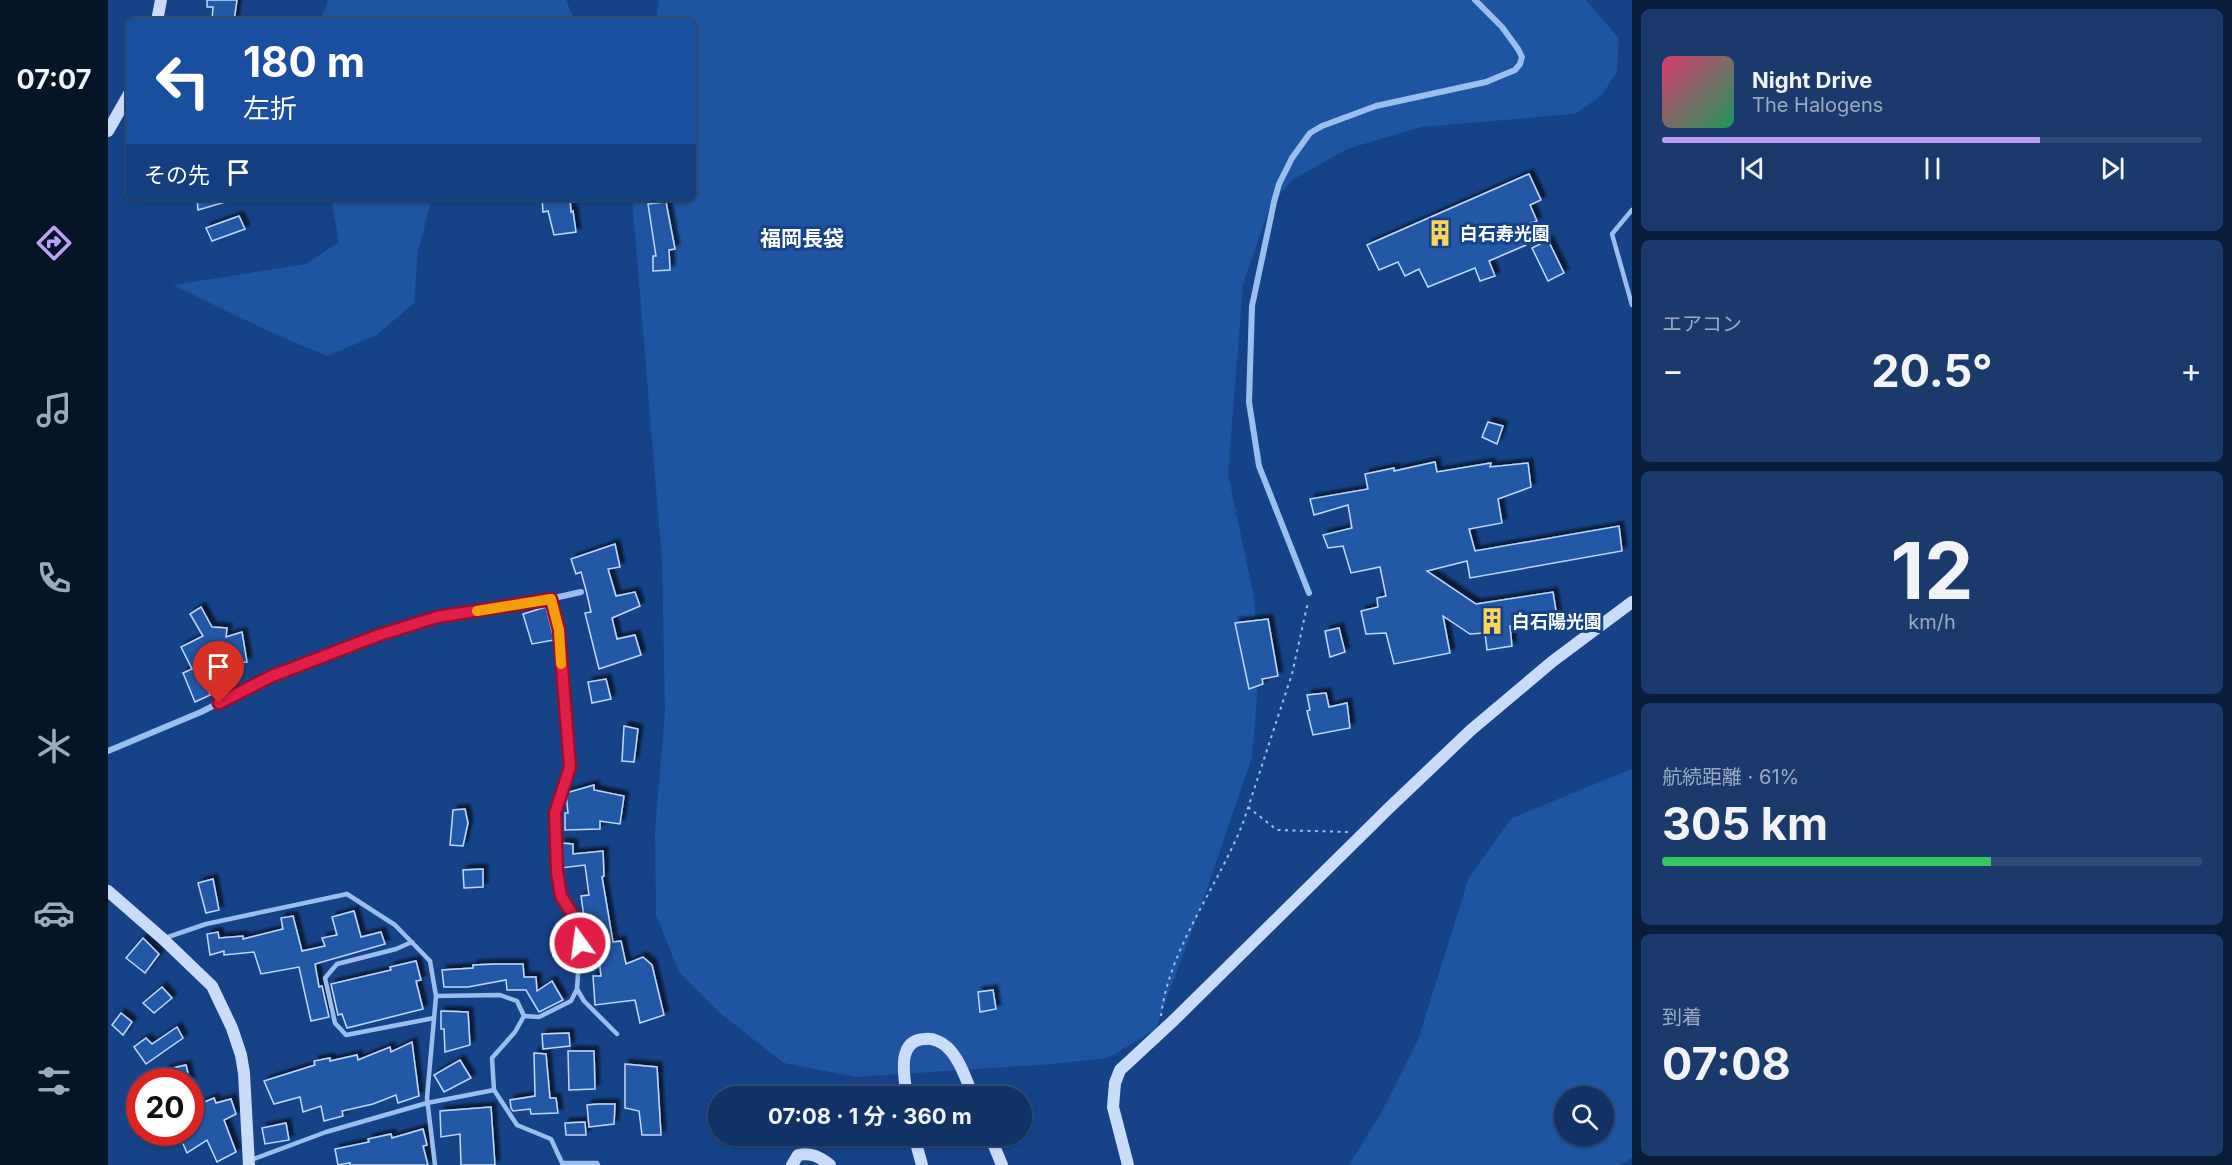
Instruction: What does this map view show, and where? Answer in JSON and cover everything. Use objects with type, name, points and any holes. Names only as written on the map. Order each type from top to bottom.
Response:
[{"type":"street","points":[[158,18],[161,0]]},
{"type":"street","points":[[1309,593],[1259,466],[1249,402],[1252,306],[1279,184],[1310,133],[1322,126],[1376,106],[1486,82],[1515,70],[1520,64],[1521,57],[1518,49],[1502,27],[1475,0]]},
{"type":"street","points":[[108,131],[126,99]]},
{"type":"street","points":[[108,751],[201,712],[272,676],[379,635],[437,617],[581,592]]},
{"type":"street","points":[[1128,1165],[1113,1107],[1115,1083],[1120,1070],[1471,730],[1553,661],[1632,602]]},
{"type":"street","points":[[108,891],[163,939],[212,987],[242,1055],[249,1163]]},
{"type":"street","points":[[906,1086],[904,1058],[907,1048],[913,1042],[922,1039],[938,1041],[952,1053],[968,1086]]},
{"type":"street","points":[[917,1146],[922,1165]]},
{"type":"street","points":[[994,1146],[1002,1165]]},
{"type":"street","points":[[792,1165],[798,1155],[804,1153],[813,1154],[830,1165]]},
{"type":"lane","points":[[1632,210],[1612,234],[1632,305]]},
{"type":"lane","points":[[524,1016],[539,1017],[571,1001],[577,989],[580,943],[579,925],[561,896],[557,872],[555,813],[570,767],[559,630],[551,599]]},
{"type":"lane","points":[[163,939],[206,924],[347,894],[395,925],[430,961],[435,996],[427,1103],[435,1165]]},
{"type":"lane","points":[[412,942],[396,949],[336,964],[325,978],[335,1023],[346,1035],[434,1018]]},
{"type":"lane","points":[[577,989],[584,1001],[617,1034]]},
{"type":"lane","points":[[435,996],[500,995],[518,1001],[524,1016]]},
{"type":"lane","points":[[524,1016],[515,1032],[492,1058],[494,1090],[517,1125],[551,1139],[563,1164],[597,1163],[598,1165]]},
{"type":"lane","points":[[249,1163],[326,1132],[427,1103],[494,1090]]},
{"type":"path","points":[[1159,1033],[1163,996],[1186,939],[1236,840],[1248,807],[1292,674],[1306,618],[1309,593]]},
{"type":"path","points":[[1248,807],[1277,830],[1363,834]]},
{"type":"shaded area","points":[[328,0],[566,0],[574,18],[321,18]]},
{"type":"shaded area","points":[[659,0],[1586,0],[1619,38],[1617,72],[1601,96],[1575,114],[1421,127],[1347,149],[1292,180],[1270,206],[1243,284],[1228,474],[1254,597],[1259,670],[1252,757],[1199,912],[1155,1030],[1108,1058],[856,1077],[784,1063],[721,1014],[679,972],[656,915],[655,832],[665,711],[662,561],[632,201],[696,201],[696,18],[656,18]]},
{"type":"shaded area","points":[[330,201],[431,201],[418,251],[414,303],[377,335],[327,356],[266,330],[173,285],[306,264],[339,242]]},
{"type":"shaded area","points":[[1632,769],[1632,1158],[1619,1165],[1349,1165],[1381,1113],[1418,1040],[1469,877],[1512,818]]},
{"type":"building","points":[[207,0],[237,0],[234,18],[212,18],[213,7],[207,7]]},
{"type":"building","name":"白石寿光園","points":[[1529,174],[1541,200],[1530,205],[1537,221],[1518,228],[1526,245],[1489,261],[1495,276],[1480,281],[1475,268],[1428,287],[1419,269],[1405,276],[1398,262],[1379,270],[1367,245]]},
{"type":"building","points":[[197,201],[229,201],[198,210]]},
{"type":"building","points":[[542,201],[570,201],[576,232],[554,235],[548,211],[543,212]]},
{"type":"building","points":[[666,202],[675,249],[669,250],[670,270],[653,271],[653,256],[656,256],[648,204]]},
{"type":"building","points":[[239,216],[245,229],[212,241],[206,228]]},
{"type":"building","points":[[1548,240],[1564,273],[1548,281],[1532,248]]},
{"type":"building","points":[[1488,422],[1503,426],[1497,444],[1482,437]]},
{"type":"building","points":[[1435,462],[1437,472],[1491,463],[1490,467],[1528,463],[1531,487],[1498,499],[1502,523],[1469,529],[1475,551],[1619,526],[1622,551],[1470,578],[1467,561],[1427,571],[1476,604],[1553,592],[1557,617],[1510,626],[1512,646],[1487,650],[1485,633],[1470,634],[1443,616],[1450,653],[1394,664],[1386,633],[1366,634],[1361,611],[1378,607],[1377,598],[1386,596],[1380,567],[1351,573],[1343,546],[1328,548],[1323,535],[1352,528],[1348,505],[1314,515],[1310,499],[1368,489],[1365,474],[1394,468],[1394,471]]},
{"type":"building","points":[[615,544],[620,567],[608,569],[616,596],[635,592],[640,606],[612,618],[617,639],[635,635],[641,655],[599,669],[585,613],[591,612],[586,590],[581,572],[576,574],[571,559]]},
{"type":"building","points":[[201,607],[212,627],[227,628],[226,637],[242,632],[247,662],[232,663],[231,686],[206,684],[210,695],[195,702],[183,673],[192,669],[181,647],[203,636],[190,614]]},
{"type":"building","points":[[546,607],[554,640],[532,644],[523,614]]},
{"type":"building","points":[[1268,619],[1278,676],[1262,679],[1263,684],[1249,689],[1235,623]]},
{"type":"building","points":[[1339,628],[1345,652],[1330,657],[1325,631]]},
{"type":"building","points":[[606,679],[611,699],[592,703],[588,682]]},
{"type":"building","points":[[1326,693],[1329,707],[1347,703],[1350,728],[1313,735],[1307,711],[1310,710],[1307,695]]},
{"type":"building","points":[[624,726],[638,729],[634,762],[622,761]]},
{"type":"building","points":[[594,785],[594,790],[624,796],[620,824],[600,821],[600,829],[565,830],[565,813],[568,813],[566,793]]},
{"type":"building","points":[[465,809],[468,823],[463,846],[450,845],[453,810]]},
{"type":"building","points":[[561,843],[573,844],[573,854],[603,851],[604,876],[602,877],[613,942],[621,941],[626,964],[643,957],[652,965],[664,1015],[640,1023],[635,1000],[595,1005],[593,976],[601,976],[598,951],[589,952],[581,896],[589,895],[585,865],[561,868]]},
{"type":"building","points":[[483,869],[483,887],[464,888],[463,870]]},
{"type":"building","points":[[213,879],[219,910],[206,913],[198,883]]},
{"type":"building","points":[[354,911],[361,937],[381,932],[385,944],[315,964],[319,987],[322,986],[329,1017],[311,1021],[299,967],[261,974],[254,952],[224,955],[224,951],[210,955],[207,934],[218,932],[219,938],[243,936],[243,939],[283,929],[281,918],[293,916],[302,951],[325,946],[322,938],[337,935],[332,917]]},
{"type":"building","points":[[143,938],[159,954],[145,973],[126,958]]},
{"type":"building","points":[[416,961],[421,980],[416,981],[423,1009],[347,1028],[342,1014],[338,1015],[331,984],[391,970],[390,967]]},
{"type":"building","points":[[495,964],[523,964],[524,977],[536,977],[537,991],[552,981],[563,1000],[539,1012],[526,990],[507,990],[506,980],[468,987],[444,987],[442,970]]},
{"type":"building","points":[[162,987],[172,998],[154,1013],[143,1003]]},
{"type":"building","points":[[993,990],[996,1009],[980,1012],[978,992]]},
{"type":"building","points":[[441,1011],[468,1012],[470,1045],[445,1052]]},
{"type":"building","points":[[121,1013],[132,1022],[123,1035],[112,1025]]},
{"type":"building","points":[[177,1027],[183,1038],[146,1064],[134,1047],[146,1038],[152,1044]]},
{"type":"building","points":[[569,1033],[570,1046],[543,1049],[542,1034]]},
{"type":"building","points":[[412,1042],[419,1096],[398,1103],[396,1095],[373,1104],[342,1111],[343,1116],[324,1121],[321,1106],[303,1112],[300,1097],[274,1104],[264,1081],[315,1065],[314,1061],[330,1058],[330,1061],[357,1055],[358,1060],[390,1047],[391,1052]]},
{"type":"building","points":[[568,1051],[594,1051],[595,1089],[569,1090]]},
{"type":"building","points":[[534,1053],[546,1054],[550,1098],[556,1098],[558,1113],[531,1114],[530,1109],[513,1111],[511,1108],[510,1100],[535,1096]]},
{"type":"building","points":[[460,1060],[471,1078],[444,1092],[434,1075]]},
{"type":"building","points":[[625,1064],[657,1067],[661,1135],[642,1135],[639,1111],[625,1108]]},
{"type":"building","points":[[214,1098],[216,1103],[231,1099],[236,1114],[224,1120],[236,1152],[217,1162],[207,1140],[204,1142],[204,1102]]},
{"type":"building","points":[[615,1104],[614,1124],[589,1127],[587,1105]]},
{"type":"building","points":[[491,1107],[495,1165],[461,1165],[460,1134],[441,1137],[440,1111]]},
{"type":"building","points":[[585,1122],[586,1135],[566,1135],[565,1123]]},
{"type":"building","points":[[286,1123],[289,1140],[265,1144],[262,1128]]},
{"type":"building","points":[[423,1129],[427,1145],[423,1146],[428,1165],[350,1165],[350,1163],[338,1165],[335,1149],[369,1142],[368,1139],[391,1134],[392,1138]]},
{"type":"building","points":[[184,1146],[198,1146],[187,1153]]},
{"type":"slow traffic","points":[[477,611],[551,599],[559,630],[561,664]]},
{"type":"place","name":"白石寿光園","points":[[1440,233]]},
{"type":"place","name":"白石陽光園","points":[[1492,621]]},
{"type":"district","name":"福岡長袋","points":[[802,238]]},
{"type":"route","points":[[219,703],[272,676],[379,635],[437,617],[551,599],[559,630],[570,767],[555,813],[557,872],[561,896],[579,925],[580,943]]}]
